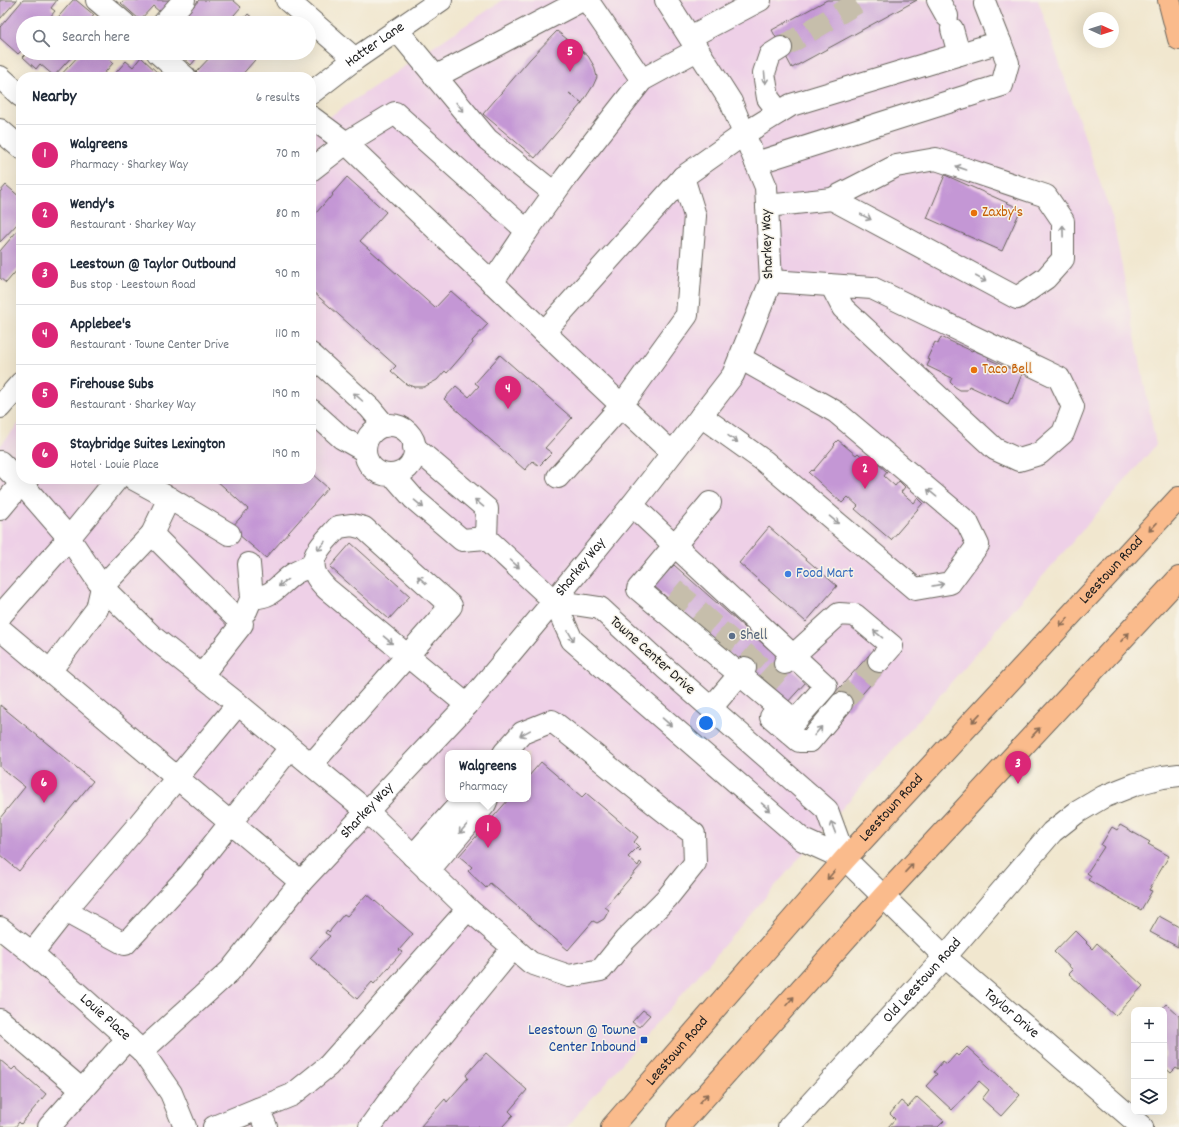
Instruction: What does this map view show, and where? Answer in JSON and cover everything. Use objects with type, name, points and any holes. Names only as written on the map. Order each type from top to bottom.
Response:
[{"type":"main road","points":[[1168,0],[1179,38]]},
{"type":"main road","name":"Leestown Road","points":[[612,1127],[846,859],[1179,498]]},
{"type":"main road","points":[[678,1127],[883,897],[1179,578]]},
{"type":"street","points":[[97,0],[116,16]]},
{"type":"street","points":[[170,16],[184,0]]},
{"type":"street","points":[[287,0],[305,16]]},
{"type":"street","name":"Hatter Lane","points":[[316,89],[355,59],[441,0]]},
{"type":"street","points":[[435,77],[582,0]]},
{"type":"street","points":[[587,0],[642,80]]},
{"type":"street","name":"Sharkey Way","points":[[49,1127],[82,1090],[135,1045],[230,971],[301,882],[467,705],[632,505],[733,376],[771,281],[766,187],[731,102],[666,0]]},
{"type":"street","points":[[492,283],[554,193],[642,80],[760,0]]},
{"type":"street","points":[[756,163],[1002,85],[1008,63],[985,4]]},
{"type":"street","points":[[945,15],[959,54]]},
{"type":"street","points":[[316,25],[355,59]]},
{"type":"street","points":[[397,30],[487,138],[554,193]]},
{"type":"street","points":[[544,332],[683,177],[744,134],[791,105],[1000,42]]},
{"type":"street","points":[[779,112],[768,98],[764,73],[770,55],[781,48]]},
{"type":"street","points":[[166,60],[179,72]]},
{"type":"street","points":[[0,77],[16,91]]},
{"type":"street","points":[[316,166],[346,143],[395,113],[527,231]]},
{"type":"street","points":[[316,121],[346,143],[672,453]]},
{"type":"street","points":[[0,130],[16,144]]},
{"type":"street","points":[[767,206],[832,198],[896,166],[936,159],[1046,196],[1063,222],[1063,259],[1046,278],[1017,298],[832,198]]},
{"type":"street","points":[[558,477],[622,405],[687,315],[695,216],[683,177]]},
{"type":"street","points":[[771,281],[831,285],[872,288],[1059,378],[1073,407],[1063,433],[1039,454],[1019,460],[995,449],[843,308],[831,285]]},
{"type":"street","points":[[701,416],[764,461],[915,589],[950,583],[978,545],[967,522],[836,412],[740,358]]},
{"type":"street","points":[[316,359],[370,408],[385,426]]},
{"type":"street","points":[[0,407],[16,389]]},
{"type":"street","points":[[316,415],[342,438],[365,450]]},
{"type":"street","points":[[385,426],[401,428],[412,439],[414,447],[412,463],[407,469],[393,475],[384,475],[377,472],[366,459],[366,442],[370,435],[377,429],[385,426]]},
{"type":"street","points":[[393,475],[414,499],[462,540],[486,538],[487,509],[414,447]]},
{"type":"street","points":[[0,462],[16,476]]},
{"type":"street","points":[[0,509],[21,484]]},
{"type":"street","points":[[25,484],[69,538],[102,587],[154,638],[238,704],[290,748],[312,764],[368,812],[468,909],[513,948],[531,963],[568,976],[601,970],[624,940],[667,898],[695,863],[694,834],[662,810],[588,748],[552,721],[522,733],[507,750]]},
{"type":"street","points":[[0,616],[69,538],[113,484]]},
{"type":"street","points":[[143,484],[229,534]]},
{"type":"street","points":[[50,671],[97,609],[102,587],[152,534],[169,498]]},
{"type":"street","points":[[632,505],[675,545],[698,577],[789,659],[826,686],[795,721],[762,688],[696,630],[671,609],[638,589],[675,545],[710,503]]},
{"type":"street","points":[[312,764],[408,656],[451,606],[364,528],[352,525],[338,527],[316,552],[313,565],[317,577],[327,589],[408,656],[467,705]]},
{"type":"street","points":[[152,534],[242,624]]},
{"type":"street","name":"Towne Center Drive","points":[[486,538],[554,601],[572,640],[803,840],[846,859],[883,897]]},
{"type":"street","points":[[202,675],[242,624],[252,597],[249,564]]},
{"type":"street","points":[[252,597],[259,598],[269,595],[295,572],[313,565]]},
{"type":"street","name":"Towne Center Drive","points":[[554,601],[600,608],[827,810],[846,859]]},
{"type":"street","points":[[789,659],[840,614],[855,615],[892,646],[879,662]]},
{"type":"street","points":[[0,629],[301,882]]},
{"type":"street","points":[[711,708],[742,671]]},
{"type":"street","points":[[762,688],[755,702],[799,741],[810,741],[841,704]]},
{"type":"street","points":[[32,953],[65,911],[238,704]]},
{"type":"street","points":[[65,911],[126,944],[189,875],[290,748]]},
{"type":"street","name":"Old Leestown Road","points":[[789,1127],[946,957],[1052,832],[1076,813],[1103,797],[1136,784],[1163,777],[1179,775]]},
{"type":"street","points":[[420,863],[462,802]]},
{"type":"street","points":[[420,863],[486,802]]},
{"type":"street","name":"Taylor Drive","points":[[883,897],[946,957],[1142,1127]]},
{"type":"street","points":[[214,1127],[262,1118],[328,1066],[468,909]]},
{"type":"street","name":"Louie Place","points":[[0,928],[32,953],[135,1045],[171,1093],[185,1127]]},
{"type":"street","points":[[370,1127],[396,1091],[513,948]]},
{"type":"street","points":[[0,1020],[82,1090]]},
{"type":"shaded area","points":[[503,0],[1038,0],[1113,220],[1156,445],[567,1127],[0,1127],[0,446],[16,427],[16,484],[316,484],[316,126]]},
{"type":"building","points":[[0,0],[17,0],[0,19]]},
{"type":"building","points":[[23,0],[57,0],[51,8],[55,11],[51,16],[16,16],[16,52],[0,38],[0,27]]},
{"type":"building","points":[[73,0],[76,0],[94,15],[93,16],[59,16]]},
{"type":"building","points":[[124,0],[172,0],[161,13],[153,6],[144,16],[136,16],[121,3]]},
{"type":"building","points":[[199,0],[233,0],[241,7],[233,16],[185,16]]},
{"type":"building","points":[[827,0],[917,0],[792,68],[772,30]]},
{"type":"building","points":[[557,31],[588,56],[594,66],[597,77],[582,103],[535,158],[483,114],[530,59]]},
{"type":"building","points":[[26,60],[69,60],[58,72],[49,72],[40,64],[36,69]]},
{"type":"building","points":[[75,60],[109,60],[113,63],[105,72],[64,72]]},
{"type":"building","points":[[139,60],[144,60],[157,72],[116,72],[126,61],[133,67]]},
{"type":"building","points":[[186,60],[195,60],[191,65]]},
{"type":"building","points":[[207,60],[255,60],[244,72],[196,72]]},
{"type":"building","name":"Zaxby's","points":[[945,175],[1021,209],[1002,251],[927,218]]},
{"type":"building","points":[[347,177],[386,212],[360,241],[435,308],[451,291],[488,324],[472,341],[473,343],[447,373],[445,371],[437,380],[424,387],[414,387],[406,384],[391,371],[396,366],[316,294],[316,213],[329,198],[330,199],[333,195],[332,194]]},
{"type":"building","points":[[6,185],[16,194],[16,225],[0,242],[0,192]]},
{"type":"building","points":[[16,232],[16,271],[6,283],[0,278],[0,251]]},
{"type":"building","name":"Taco Bell","points":[[941,337],[989,357],[988,359],[1022,374],[1012,399],[1011,398],[1008,404],[969,386],[967,390],[960,390],[950,382],[952,378],[927,366],[930,360],[927,359],[935,342],[938,344]]},
{"type":"building","points":[[500,355],[572,418],[545,448],[552,453],[539,466],[533,461],[525,470],[444,399],[456,386],[469,397],[479,386],[475,383]]},
{"type":"building","points":[[838,440],[856,455],[858,453],[872,466],[875,461],[887,472],[884,476],[895,486],[899,481],[905,487],[901,492],[914,503],[918,498],[923,503],[891,540],[855,509],[858,506],[848,497],[842,503],[809,473],[812,470],[813,471]]},
{"type":"building","points":[[316,477],[328,488],[266,558],[231,528],[248,509],[220,484],[316,484]]},
{"type":"building","name":"Food Mart","points":[[769,527],[837,586],[806,622],[739,563]]},
{"type":"building","points":[[351,543],[410,596],[389,619],[330,567]]},
{"type":"building","name":"Shell","points":[[674,565],[806,682],[786,704],[654,586]]},
{"type":"building","points":[[870,654],[886,667],[848,710],[832,696]]},
{"type":"building","points":[[0,705],[93,781],[19,871],[0,855],[0,818],[25,787],[0,767]]},
{"type":"building","points":[[541,762],[582,797],[586,793],[638,837],[634,842],[641,849],[640,851],[637,848],[628,857],[638,866],[640,862],[642,864],[605,907],[609,910],[604,919],[597,923],[593,921],[568,950],[490,883],[486,888],[468,871],[472,867],[459,856],[506,802],[531,802],[531,774]]},
{"type":"building","points":[[1120,825],[1150,842],[1148,844],[1169,856],[1149,890],[1152,891],[1141,910],[1088,880],[1091,876],[1087,873],[1104,847],[1101,845],[1112,827],[1117,830]]},
{"type":"building","points":[[367,894],[413,934],[399,950],[402,952],[374,984],[372,982],[357,999],[310,958],[330,936],[325,933],[327,930],[329,932],[344,914],[347,916]]},
{"type":"building","points":[[1159,916],[1179,927],[1178,947],[1150,932]]},
{"type":"building","points":[[1075,930],[1092,949],[1097,943],[1143,986],[1115,1016],[1069,974],[1073,970],[1054,952]]},
{"type":"building","points":[[1166,1004],[1179,1016],[1179,1070],[1176,1068],[1171,1073],[1167,1070],[1167,1007],[1164,1007]]},
{"type":"building","points":[[643,1010],[650,1015],[639,1027],[632,1022]]},
{"type":"building","points":[[967,1047],[1020,1095],[1001,1116],[982,1099],[989,1090],[979,1081],[952,1110],[926,1086],[937,1074],[934,1072],[943,1061],[947,1064],[956,1054],[958,1056]]},
{"type":"building","points":[[486,1053],[527,1090],[509,1111],[513,1115],[502,1127],[420,1127],[445,1099],[447,1102],[468,1078],[466,1075]]},
{"type":"building","points":[[0,1060],[12,1070],[15,1067],[46,1094],[21,1124],[19,1122],[15,1127],[0,1127]]},
{"type":"building","points":[[917,1097],[944,1121],[938,1127],[888,1127],[895,1119],[890,1114],[901,1101],[908,1107]]},
{"type":"tunnel","points":[[781,48],[862,0]]},
{"type":"tunnel","points":[[675,605],[694,582]]},
{"type":"tunnel","points":[[699,627],[719,605]]},
{"type":"tunnel","points":[[721,646],[740,624]]},
{"type":"tunnel","points":[[745,668],[764,646]]},
{"type":"tunnel","points":[[841,704],[879,661]]},
{"type":"tunnel","points":[[765,685],[785,663]]},
{"type":"place","name":"Firehouse Subs","points":[[570,72]]},
{"type":"place","name":"Zaxby's","points":[[974,213]]},
{"type":"place","name":"Taco Bell","points":[[974,370]]},
{"type":"place","name":"Applebee's","points":[[508,409]]},
{"type":"place","name":"Wendy's","points":[[865,489]]},
{"type":"place","name":"Food Mart","points":[[788,574]]},
{"type":"place","name":"Shell","points":[[732,636]]},
{"type":"place","name":"Leestown @ Taylor Outbound","points":[[1018,784]]},
{"type":"place","name":"Staybridge Suites Lexington","points":[[44,803]]},
{"type":"place","name":"Walgreens","points":[[488,848]]},
{"type":"place","name":"Leestown @ Towne Center Inbound","points":[[644,1040]]}]
